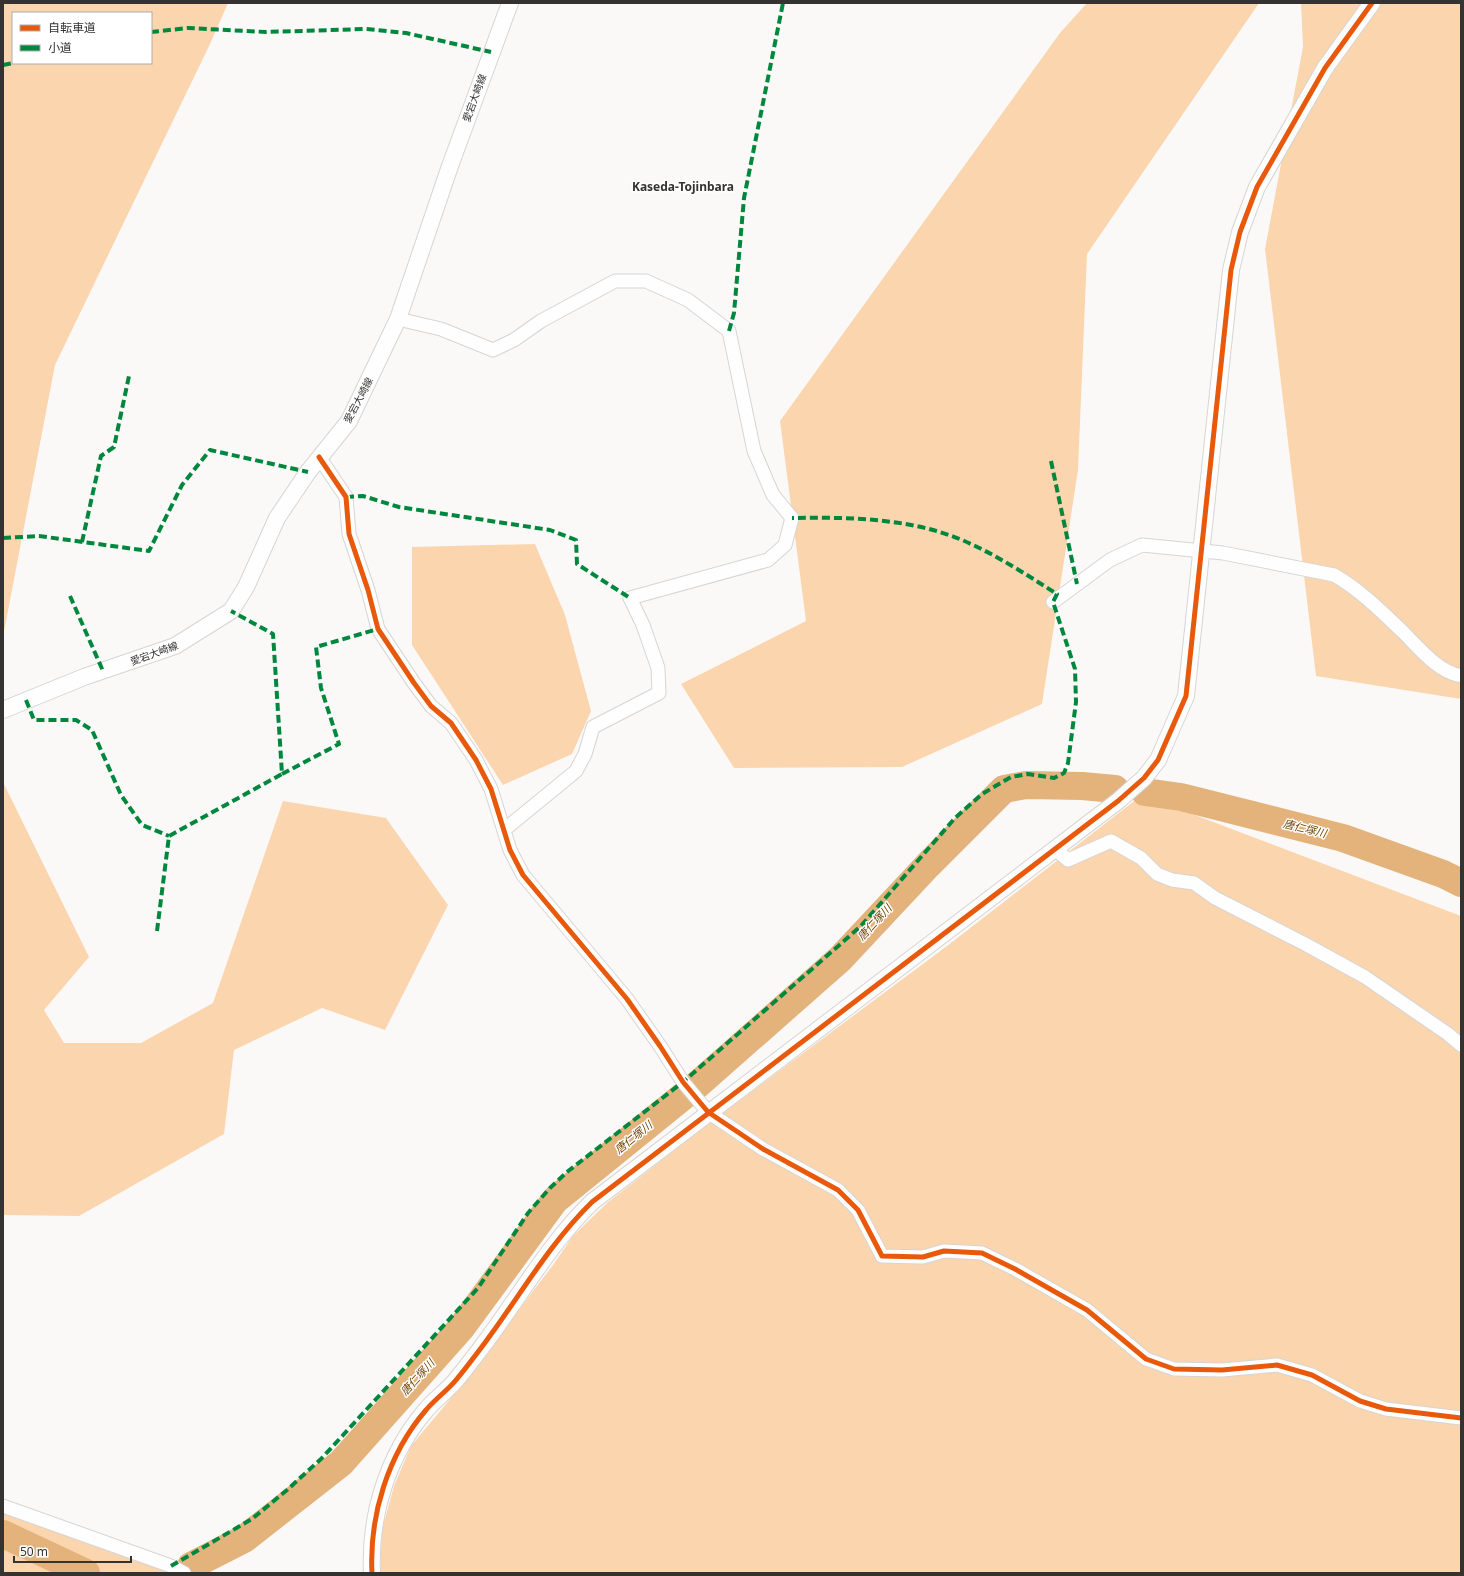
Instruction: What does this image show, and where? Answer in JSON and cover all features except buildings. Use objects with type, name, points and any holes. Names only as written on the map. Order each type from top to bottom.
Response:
[{"type":"street","name":"愛宕大崎線","points":[[3,710],[84,677],[176,646],[231,611],[246,587],[277,518],[319,457],[349,421],[398,319],[452,159],[510,3]]},
{"type":"street","points":[[372,1573],[371,1556],[380,1494],[409,1433],[426,1410],[456,1380],[484,1344],[559,1238],[576,1217],[592,1202],[708,1112],[1118,801],[1144,778],[1158,760],[1186,696],[1230,270],[1240,232],[1257,187],[1325,68],[1372,3]]},
{"type":"street","points":[[398,319],[441,329],[493,350],[514,340],[541,321],[615,280],[646,281],[688,300],[729,331],[754,451],[773,495],[792,518],[785,546],[768,560],[630,598],[643,625],[658,668],[658,693],[593,727],[586,754],[576,771],[504,830]]},
{"type":"street","points":[[319,457],[346,497],[349,534],[368,590],[378,629],[431,706],[451,723],[476,760],[491,788],[516,863],[523,875],[627,999],[683,1082],[708,1112],[763,1149],[838,1190],[858,1210],[882,1256],[923,1257],[944,1251],[982,1253],[1015,1269],[1087,1310],[1146,1359],[1174,1369],[1222,1370],[1277,1365],[1312,1375],[1360,1401],[1380,1407],[1461,1418]]},
{"type":"street","points":[[1053,602],[1110,560],[1142,545],[1201,550],[1261,560],[1334,575],[1386,615],[1442,669],[1461,676]]},
{"type":"street","points":[[1055,850],[1068,860],[1111,841],[1140,858],[1157,874],[1172,880],[1194,883],[1215,898],[1306,944],[1365,977],[1448,1034],[1461,1045]]},
{"type":"street","points":[[3,1506],[171,1566],[184,1573]]},
{"type":"shaded area","points":[[3,3],[228,3],[210,44],[55,365],[3,637]]},
{"type":"shaded area","points":[[1087,3],[1259,3],[1087,254],[1078,470],[1042,704],[902,767],[734,768],[681,684],[806,621],[780,421],[1060,33]]},
{"type":"shaded area","points":[[1301,3],[1461,3],[1461,699],[1316,676],[1265,249],[1303,47]]},
{"type":"shaded area","points":[[535,544],[565,615],[591,711],[572,754],[503,785],[412,645],[412,547]]},
{"type":"shaded area","points":[[3,782],[89,957],[44,1010],[64,1043],[141,1043],[213,1003],[283,801],[386,818],[448,905],[385,1030],[322,1008],[234,1050],[224,1134],[79,1216],[3,1215]]},
{"type":"shaded area","points":[[1142,795],[1461,916],[1461,1573],[380,1573],[382,1530],[394,1486],[411,1446],[451,1398],[553,1265],[573,1236],[607,1203],[704,1127],[947,946]]},
{"type":"shaded area","points":[[3,1511],[175,1573],[3,1573]]},
{"type":"waterway","name":"唐仁塚川","points":[[191,1566],[244,1539],[341,1463],[461,1328],[555,1200],[697,1085],[840,959],[928,865],[1004,789],[1026,785],[1082,786],[1115,789]]},
{"type":"waterway","name":"唐仁塚川","points":[[1145,792],[1181,797],[1343,838],[1443,874],[1461,883]]},
{"type":"waterway","name":"唐仁塚川","points":[[3,1534],[86,1573]]},
{"type":"marked path","points":[[729,331],[734,313],[744,198],[783,3]]},
{"type":"marked path","points":[[152,32],[188,28],[266,32],[366,29],[406,33],[491,52]]},
{"type":"marked path","points":[[3,65],[12,63]]},
{"type":"marked path","points":[[82,542],[101,456],[114,447],[129,376]]},
{"type":"marked path","points":[[3,538],[39,536],[149,551],[182,485],[210,450],[308,472]]},
{"type":"marked path","points":[[1051,461],[1077,584]]},
{"type":"marked path","points":[[346,497],[363,496],[399,507],[550,530],[576,540],[577,564],[630,598]]},
{"type":"marked path","points":[[171,1566],[252,1519],[322,1458],[478,1288],[528,1213],[550,1188],[567,1172],[683,1082],[861,926],[955,818],[982,794],[1011,777],[1028,774],[1054,778],[1064,773],[1068,763],[1076,702],[1075,669],[1053,602],[1057,594],[984,550],[952,536],[930,529],[907,524],[861,519],[792,518]]},
{"type":"marked path","points":[[70,596],[103,671]]},
{"type":"marked path","points":[[157,931],[169,836],[282,774],[273,634],[231,611]]},
{"type":"marked path","points":[[282,774],[339,744],[321,688],[316,647],[378,629]]},
{"type":"marked path","points":[[26,700],[34,720],[76,720],[92,730],[121,795],[142,825],[169,836]]},
{"type":"cycle path","points":[[372,1573],[372,1551],[378,1508],[391,1466],[401,1446],[426,1410],[452,1384],[474,1358],[548,1253],[576,1218],[592,1202],[1118,801],[1144,778],[1158,760],[1186,696],[1231,270],[1240,232],[1257,187],[1325,68],[1372,3]]},
{"type":"cycle path","points":[[319,457],[346,497],[349,534],[368,590],[378,629],[431,706],[451,723],[476,760],[491,789],[510,850],[523,875],[627,999],[683,1082],[708,1112],[763,1149],[838,1190],[858,1210],[882,1256],[923,1257],[944,1251],[982,1253],[1015,1269],[1087,1310],[1146,1359],[1174,1369],[1222,1370],[1277,1365],[1312,1375],[1360,1401],[1386,1409],[1461,1418]]},
{"type":"district","name":"Kaseda-Tojinbara","points":[[683,186]]}]
